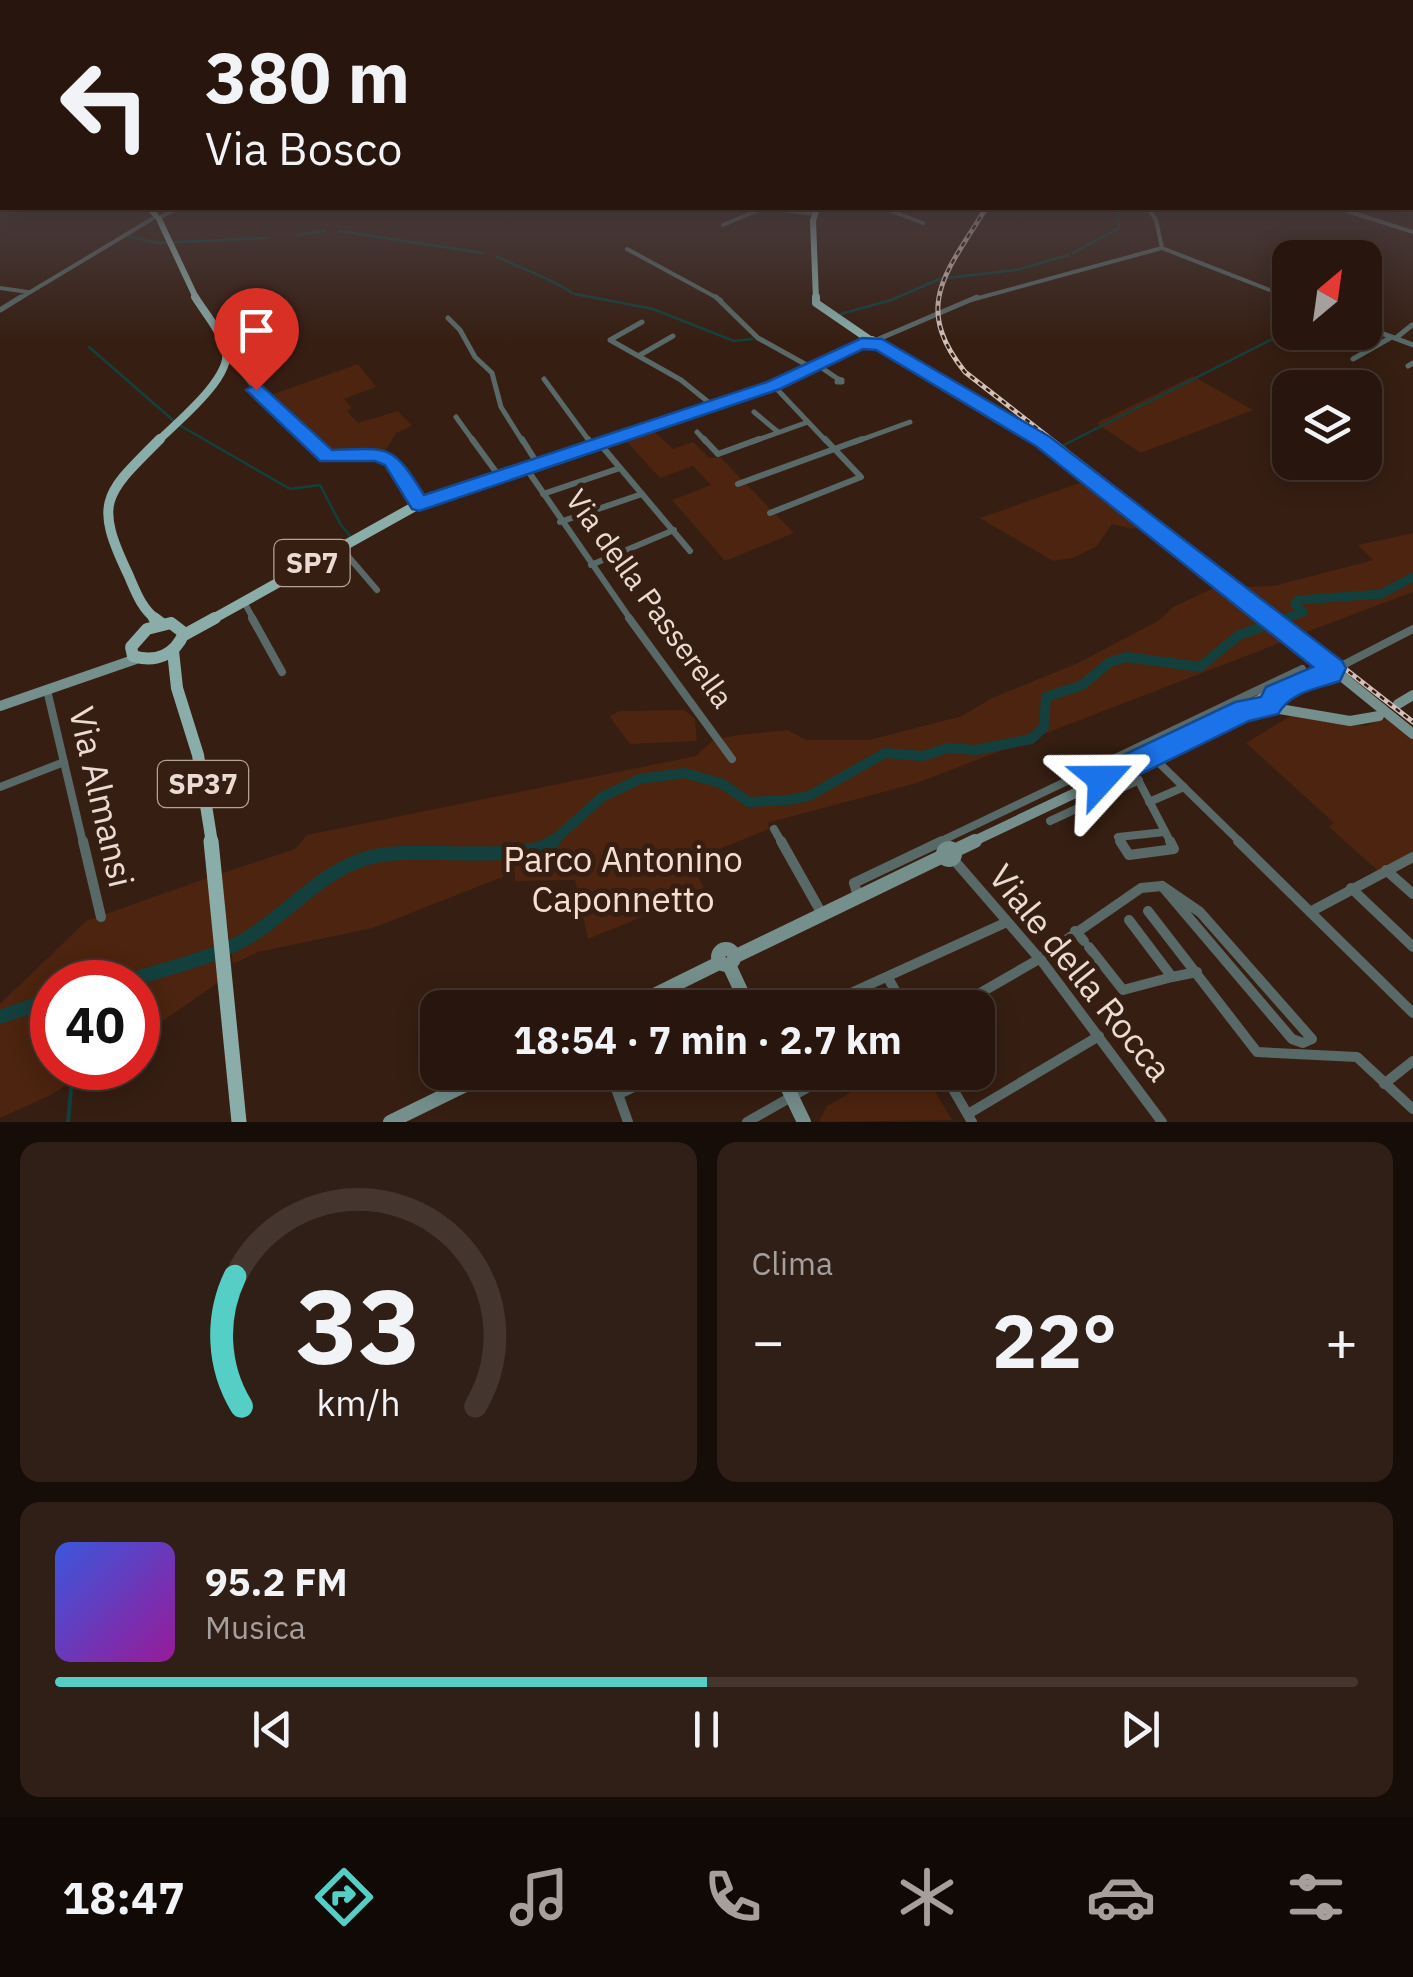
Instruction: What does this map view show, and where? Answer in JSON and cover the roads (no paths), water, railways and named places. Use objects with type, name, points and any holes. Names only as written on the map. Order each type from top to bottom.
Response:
[{"type":"main road","points":[[154,660],[173,651],[182,630],[162,624],[144,611],[108,533],[106,508],[123,476],[219,379],[227,356],[168,237]]},
{"type":"main road","points":[[815,237],[816,303],[868,344]]},
{"type":"main road","name":"SP7","points":[[182,630],[244,601],[419,504],[773,386],[868,344]]},
{"type":"main road","points":[[888,350],[1043,442],[1304,643],[1320,670],[1363,691],[1413,734]]},
{"type":"main road","points":[[106,666],[133,653],[144,611]]},
{"type":"main road","points":[[141,633],[162,624]]},
{"type":"main road","name":"SP37","points":[[173,651],[174,674],[192,725],[201,770],[239,1122]]},
{"type":"main road","points":[[133,653],[154,660],[174,674]]},
{"type":"main road","points":[[1244,710],[1320,670]]},
{"type":"main road","points":[[1398,704],[1413,695]]},
{"type":"main road","points":[[1267,701],[1286,710],[1350,721],[1379,716]]},
{"type":"main road","points":[[822,914],[1154,758]]},
{"type":"main road","points":[[666,990],[728,961],[740,990]]},
{"type":"main road","points":[[390,1122],[418,1116],[462,1090]]},
{"type":"main road","points":[[789,1090],[804,1122]]},
{"type":"main road","points":[[231,1122],[236,1098]]},
{"type":"street","points":[[0,310],[123,237]]},
{"type":"street","points":[[1160,237],[1162,248]]},
{"type":"street","points":[[868,344],[980,296],[1050,281],[1162,248],[1272,291]]},
{"type":"street","points":[[627,249],[726,303],[758,338],[838,380]]},
{"type":"street","points":[[0,288],[30,292]]},
{"type":"street","points":[[448,318],[460,330],[475,357],[492,373],[501,407],[538,464]]},
{"type":"street","points":[[642,322],[610,340],[698,392],[712,405]]},
{"type":"street","points":[[1352,359],[1412,324]]},
{"type":"street","points":[[1382,334],[1413,345]]},
{"type":"street","points":[[638,356],[673,336]]},
{"type":"street","points":[[868,344],[888,350]]},
{"type":"street","points":[[234,362],[256,390],[327,456],[386,457],[398,466],[419,504]]},
{"type":"street","points":[[544,379],[690,551]]},
{"type":"street","points":[[770,513],[861,476],[773,386]]},
{"type":"street","points":[[754,412],[779,432]]},
{"type":"street","points":[[456,417],[500,476]]},
{"type":"street","points":[[697,432],[715,455],[808,422]]},
{"type":"street","points":[[738,484],[910,422]]},
{"type":"street","name":"Via della Passerella","points":[[526,468],[560,522],[732,759]]},
{"type":"street","points":[[543,494],[620,468]]},
{"type":"street","points":[[560,522],[642,494]]},
{"type":"street","points":[[591,565],[674,530]]},
{"type":"street","points":[[340,547],[377,590]]},
{"type":"street","points":[[244,601],[282,672]]},
{"type":"street","points":[[1345,664],[1413,629]]},
{"type":"street","points":[[0,706],[106,666]]},
{"type":"street","points":[[858,897],[854,883],[1320,670]]},
{"type":"street","name":"Via Almansi","points":[[47,689],[101,916]]},
{"type":"street","points":[[1244,710],[1154,758],[1413,1014]]},
{"type":"street","points":[[0,788],[64,762]]},
{"type":"street","points":[[1131,766],[1174,848],[1129,855],[1118,837],[1165,832]]},
{"type":"street","points":[[1050,821],[1139,780]]},
{"type":"street","points":[[1150,802],[1184,787]]},
{"type":"street","points":[[728,961],[822,914],[774,829]]},
{"type":"street","name":"Viale della Rocca","points":[[950,855],[1039,958],[1162,1122]]},
{"type":"street","points":[[1310,912],[1413,856]]},
{"type":"street","points":[[1386,870],[1413,894]]},
{"type":"street","points":[[985,990],[1039,958],[1075,930],[1122,913],[1134,894],[1146,886],[1162,886],[1197,909],[1312,1040],[1302,1043],[1292,1039],[1162,886]]},
{"type":"street","points":[[1351,888],[1413,947]]},
{"type":"street","points":[[1134,894],[1257,1052],[1357,1057],[1413,1109]]},
{"type":"street","points":[[1122,913],[1172,977]]},
{"type":"street","points":[[860,990],[1007,922]]},
{"type":"street","points":[[1075,930],[1123,990],[1197,972]]},
{"type":"street","points":[[1222,957],[1234,950]]},
{"type":"street","points":[[888,978],[895,990]]},
{"type":"street","points":[[954,1090],[970,1118],[1099,1036]]},
{"type":"street","points":[[1384,1084],[1413,1060]]},
{"type":"street","points":[[617,1090],[628,1122]]},
{"type":"street","points":[[618,1094],[627,1090]]},
{"type":"street","points":[[747,1122],[803,1090]]},
{"type":"waterway","points":[[133,237],[157,243],[267,238]]},
{"type":"waterway","points":[[381,237],[483,253]]},
{"type":"waterway","points":[[1073,253],[1102,237]]},
{"type":"waterway","points":[[947,278],[1016,270],[1068,255]]},
{"type":"waterway","points":[[496,256],[572,293]]},
{"type":"waterway","points":[[841,314],[891,300],[942,278]]},
{"type":"waterway","points":[[575,294],[653,309],[734,341],[752,339]]},
{"type":"waterway","points":[[1062,446],[1272,339]]},
{"type":"waterway","points":[[89,347],[174,421]]},
{"type":"waterway","points":[[181,426],[290,489],[320,485],[352,538]]},
{"type":"waterway","points":[[1280,620],[1303,612],[1295,604],[1298,600],[1381,594],[1413,577]]},
{"type":"waterway","points":[[552,842],[602,797],[640,779],[684,773],[721,783],[749,802],[788,800],[809,796],[885,753],[923,756],[948,748],[976,750],[1031,739],[1044,727],[1046,697],[1082,685],[1110,662],[1127,657],[1200,667],[1239,635],[1287,618]]},
{"type":"waterway","points":[[160,971],[242,941],[319,883],[371,857],[520,852],[552,842]]},
{"type":"waterway","points":[[0,1017],[30,1007]]},
{"type":"waterway","points":[[68,1122],[71,1090]]},
{"type":"railway","points":[[968,237],[948,270],[938,307],[940,327],[965,372],[1413,722]]},
{"type":"park label","name":"Parco Antonino Caponnetto","points":[[623,880]]}]
